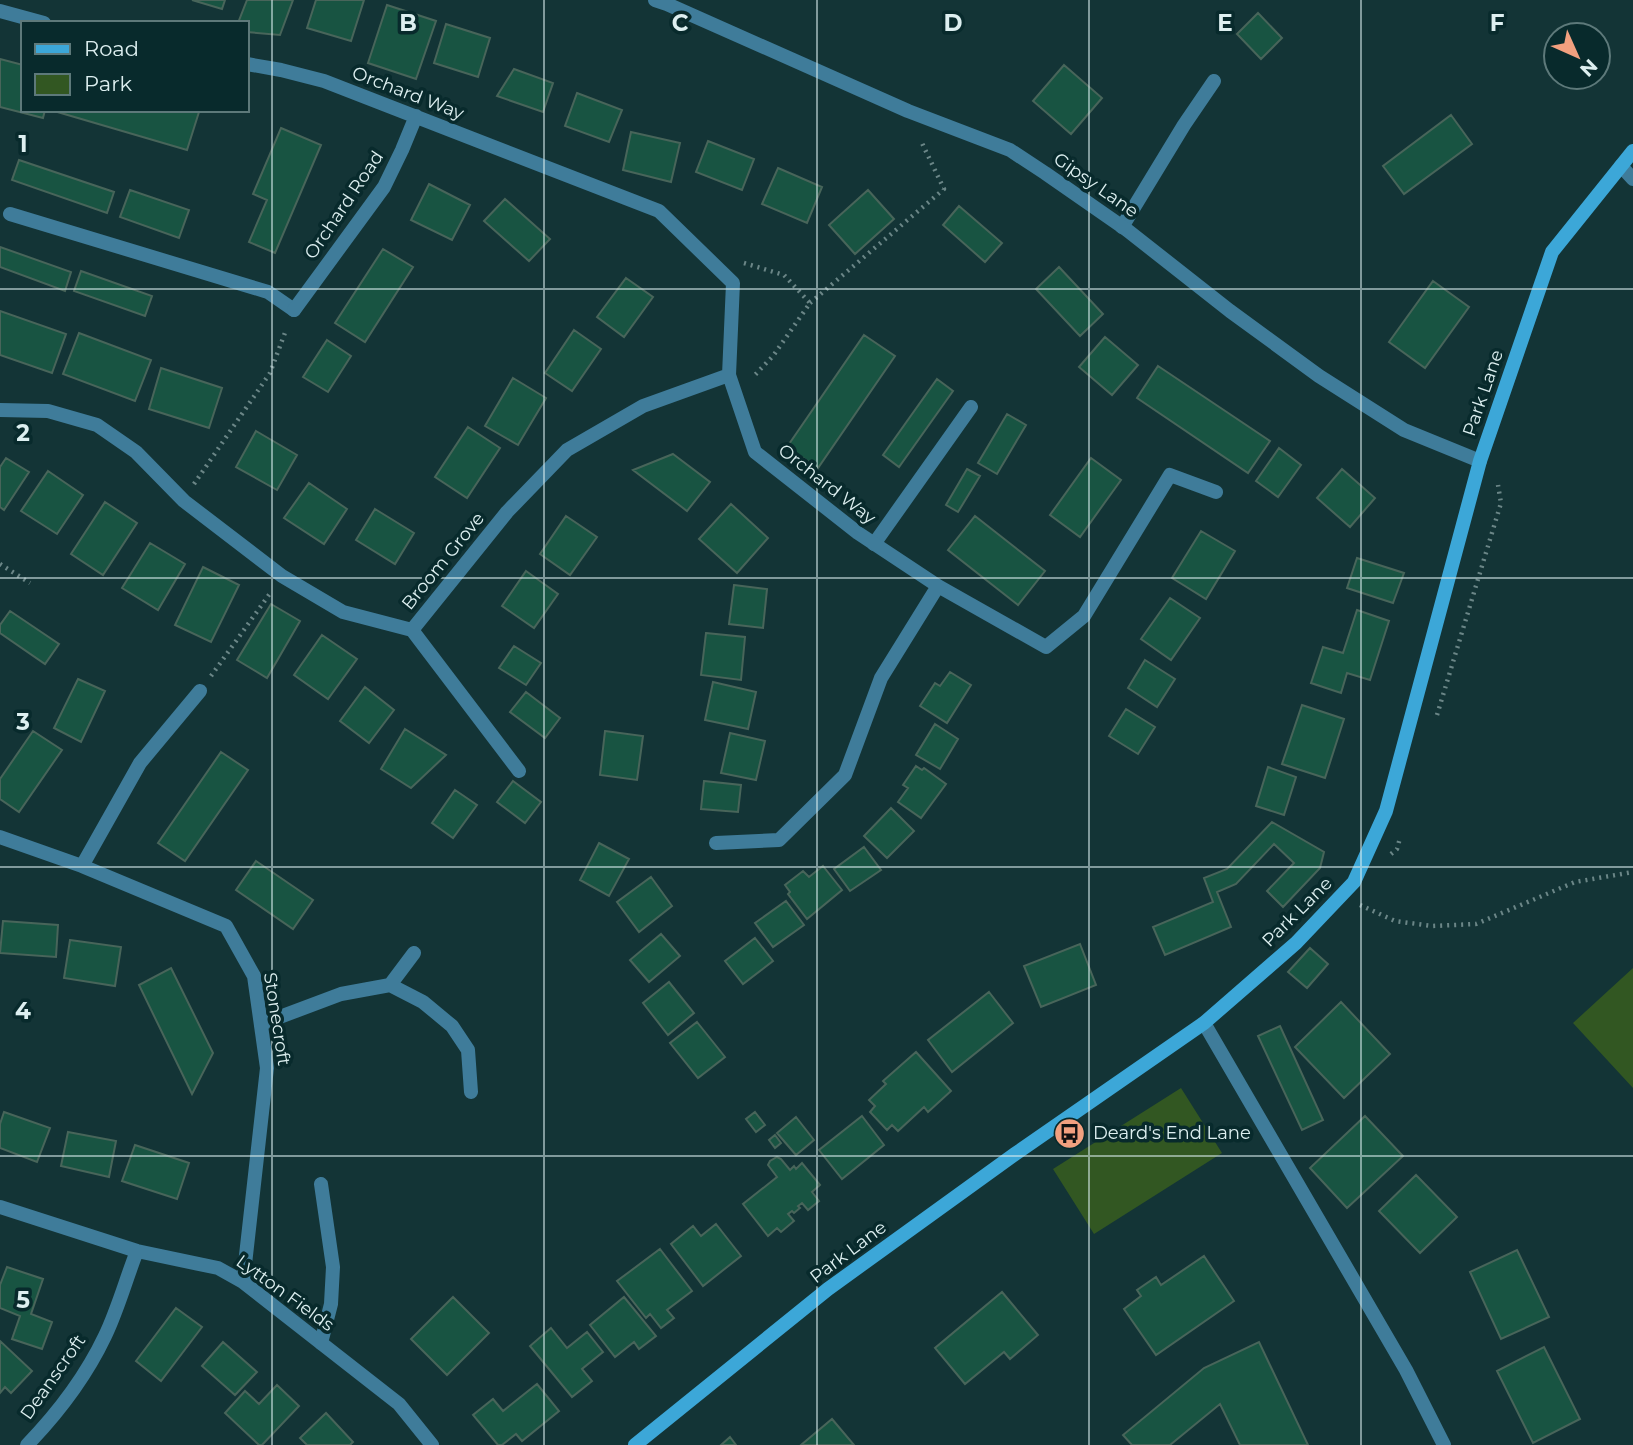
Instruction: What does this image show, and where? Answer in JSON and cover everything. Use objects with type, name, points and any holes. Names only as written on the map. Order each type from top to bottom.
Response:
[{"type":"street","name":"Gipsy Lane","points":[[656,0],[908,111],[1010,150],[1122,227],[1319,376],[1404,430],[1480,460]]},
{"type":"street","points":[[0,11],[37,21]]},
{"type":"street","name":"Orchard Way","points":[[248,64],[324,81],[659,211],[733,283],[729,375],[755,452],[874,544],[938,586],[1046,647],[1084,616],[1170,475],[1216,492]]},
{"type":"street","points":[[1122,227],[1214,80]]},
{"type":"street","name":"Orchard Road","points":[[295,310],[384,187],[416,116]]},
{"type":"street","name":"Park Lane","points":[[635,1445],[828,1289],[1014,1154],[1205,1023],[1296,943],[1354,882],[1386,811],[1480,460],[1552,252],[1633,150]]},
{"type":"street","points":[[1621,166],[1633,179]]},
{"type":"street","points":[[10,214],[268,292],[295,310]]},
{"type":"street","name":"Broom Grove","points":[[0,410],[48,411],[97,425],[136,452],[184,501],[282,576],[343,612],[412,630],[507,512],[567,450],[643,406],[729,375]]},
{"type":"street","points":[[874,544],[971,407]]},
{"type":"street","points":[[716,843],[779,840],[845,775],[881,678],[938,586]]},
{"type":"street","points":[[412,630],[519,771]]},
{"type":"street","points":[[82,866],[140,763],[201,691]]},
{"type":"street","name":"Stonecroft","points":[[0,837],[82,866],[226,926],[254,976],[267,1068],[243,1282]]},
{"type":"street","points":[[390,985],[414,953]]},
{"type":"street","points":[[261,1024],[341,994],[390,985],[423,1002],[452,1026],[468,1050],[471,1092]]},
{"type":"street","points":[[1205,1023],[1406,1370],[1444,1445]]},
{"type":"street","points":[[321,1184],[333,1267],[331,1304],[321,1343]]},
{"type":"street","name":"Lytton Fields","points":[[0,1207],[137,1251],[218,1268],[243,1282],[399,1404],[432,1445]]},
{"type":"street","name":"Deanscroft","points":[[27,1445],[61,1405],[90,1364],[106,1334],[137,1251]]},
{"type":"path","points":[[736,396],[773,356],[810,303],[944,190],[908,111]]},
{"type":"path","points":[[735,260],[784,275],[810,303]]},
{"type":"path","points":[[184,501],[207,463],[270,373],[295,310]]},
{"type":"path","points":[[0,564],[30,583]]},
{"type":"path","points":[[201,691],[282,576]]},
{"type":"path","points":[[1341,896],[1395,921],[1432,926],[1476,924],[1575,882],[1633,872]]},
{"type":"green space","points":[[1633,968],[1633,1088],[1573,1023]]},
{"type":"green space","points":[[1181,1088],[1222,1153],[1094,1234],[1053,1169]]},
{"type":"building","points":[[192,0],[225,0],[222,9]]},
{"type":"building","points":[[247,0],[293,0],[280,35],[248,32],[248,21],[239,21]]},
{"type":"building","points":[[316,0],[364,0],[351,41],[307,28]]},
{"type":"building","points":[[387,5],[436,21],[416,79],[368,63]]},
{"type":"building","points":[[1258,13],[1282,38],[1261,59],[1237,34]]},
{"type":"building","points":[[446,24],[490,38],[478,77],[434,63]]},
{"type":"building","points":[[0,59],[21,64],[21,112],[44,112],[43,118],[0,107]]},
{"type":"building","points":[[1064,65],[1102,98],[1071,134],[1033,101]]},
{"type":"building","points":[[514,69],[553,83],[543,112],[497,96]]},
{"type":"building","points":[[577,93],[622,110],[609,142],[565,126]]},
{"type":"building","points":[[57,112],[199,112],[187,150]]},
{"type":"building","points":[[1451,115],[1472,144],[1404,194],[1383,166]]},
{"type":"building","points":[[281,128],[321,145],[275,253],[249,242],[267,200],[253,194]]},
{"type":"building","points":[[631,132],[680,143],[671,182],[623,170]]},
{"type":"building","points":[[708,141],[754,159],[742,190],[696,172]]},
{"type":"building","points":[[19,160],[114,192],[107,213],[12,180]]},
{"type":"building","points":[[778,168],[822,187],[807,223],[762,204]]},
{"type":"building","points":[[429,184],[470,205],[452,240],[411,220]]},
{"type":"building","points":[[130,190],[189,210],[179,238],[120,217]]},
{"type":"building","points":[[868,190],[894,219],[855,254],[829,225]]},
{"type":"building","points":[[505,199],[550,239],[529,261],[484,221]]},
{"type":"building","points":[[959,206],[1002,243],[985,262],[943,225]]},
{"type":"building","points":[[0,247],[71,272],[65,291],[0,267]]},
{"type":"building","points":[[383,249],[413,267],[365,342],[335,323]]},
{"type":"building","points":[[1059,267],[1103,314],[1080,336],[1036,289]]},
{"type":"building","points":[[81,271],[152,296],[145,316],[74,291]]},
{"type":"building","points":[[626,278],[653,297],[624,337],[597,317]]},
{"type":"building","points":[[1433,281],[1469,307],[1425,368],[1389,342]]},
{"type":"building","points":[[0,311],[66,334],[52,373],[0,355]]},
{"type":"building","points":[[574,330],[601,349],[572,391],[545,373]]},
{"type":"building","points":[[79,333],[151,360],[135,401],[63,374]]},
{"type":"building","points":[[864,335],[895,356],[818,468],[787,447]]},
{"type":"building","points":[[1105,337],[1138,365],[1112,395],[1079,367]]},
{"type":"building","points":[[327,340],[351,356],[328,392],[303,377]]},
{"type":"building","points":[[1158,366],[1270,441],[1248,473],[1137,398]]},
{"type":"building","points":[[161,368],[222,388],[209,428],[149,409]]},
{"type":"building","points":[[513,378],[546,398],[518,445],[485,426]]},
{"type":"building","points":[[937,379],[953,391],[899,467],[883,455]]},
{"type":"building","points":[[1007,414],[1026,425],[997,474],[978,463]]},
{"type":"building","points":[[468,427],[500,448],[467,498],[435,477]]},
{"type":"building","points":[[256,431],[297,455],[277,490],[236,467]]},
{"type":"building","points":[[1279,448],[1301,465],[1278,497],[1256,481]]},
{"type":"building","points":[[673,454],[710,482],[687,511],[633,470]]},
{"type":"building","points":[[6,458],[29,472],[4,510],[0,507],[0,467]]},
{"type":"building","points":[[1091,458],[1121,480],[1080,537],[1050,515]]},
{"type":"building","points":[[967,469],[980,476],[958,512],[946,505]]},
{"type":"building","points":[[1342,469],[1375,498],[1350,527],[1317,498]]},
{"type":"building","points":[[48,471],[83,495],[57,534],[21,511]]},
{"type":"building","points":[[309,483],[347,509],[324,544],[284,518]]},
{"type":"building","points":[[105,502],[137,523],[103,575],[71,554]]},
{"type":"building","points":[[731,504],[768,538],[737,573],[699,539]]},
{"type":"building","points":[[375,509],[414,533],[395,564],[356,540]]},
{"type":"building","points":[[566,516],[597,537],[570,575],[540,554]]},
{"type":"building","points":[[975,516],[1045,571],[1018,605],[948,550]]},
{"type":"building","points":[[1201,531],[1235,551],[1206,599],[1172,578]]},
{"type":"building","points":[[150,543],[185,564],[158,610],[122,588]]},
{"type":"building","points":[[1357,558],[1404,573],[1393,603],[1347,588]]},
{"type":"building","points":[[203,567],[239,585],[211,642],[175,625]]},
{"type":"building","points":[[526,571],[558,594],[534,628],[502,606]]},
{"type":"building","points":[[734,585],[767,589],[763,628],[729,624]]},
{"type":"building","points":[[1170,598],[1200,618],[1171,660],[1141,639]]},
{"type":"building","points":[[271,604],[300,621],[267,678],[237,660]]},
{"type":"building","points":[[1357,610],[1389,621],[1370,680],[1347,673],[1341,693],[1311,683],[1323,647],[1343,653]]},
{"type":"building","points":[[10,611],[59,644],[45,664],[0,633],[0,625]]},
{"type":"building","points":[[706,633],[745,637],[741,680],[701,675]]},
{"type":"building","points":[[322,635],[357,659],[328,699],[294,675]]},
{"type":"building","points":[[514,646],[541,663],[526,685],[499,668]]},
{"type":"building","points":[[1145,660],[1175,679],[1157,707],[1128,688]]},
{"type":"building","points":[[950,672],[971,685],[947,723],[920,706],[935,683],[940,686]]},
{"type":"building","points":[[78,679],[105,691],[81,742],[54,728]]},
{"type":"building","points":[[713,682],[756,692],[748,729],[705,720]]},
{"type":"building","points":[[365,687],[394,710],[369,743],[340,721]]},
{"type":"building","points":[[526,692],[560,718],[545,738],[510,712]]},
{"type":"building","points":[[1302,705],[1344,719],[1325,778],[1282,764]]},
{"type":"building","points":[[1126,709],[1155,727],[1138,754],[1109,736]]},
{"type":"building","points":[[935,724],[958,739],[940,769],[916,755]]},
{"type":"building","points":[[405,729],[446,755],[411,788],[381,769]]},
{"type":"building","points":[[33,731],[62,750],[19,812],[0,799],[0,779]]},
{"type":"building","points":[[605,731],[643,736],[637,780],[600,775]]},
{"type":"building","points":[[730,733],[765,741],[756,780],[721,773]]},
{"type":"building","points":[[221,752],[248,770],[185,861],[158,843]]},
{"type":"building","points":[[916,766],[922,770],[924,768],[946,784],[921,818],[898,802],[908,788],[903,785]]},
{"type":"building","points":[[1268,767],[1296,777],[1284,815],[1256,806]]},
{"type":"building","points":[[513,781],[541,802],[525,823],[497,802]]},
{"type":"building","points":[[704,781],[741,785],[738,812],[701,809]]},
{"type":"building","points":[[455,790],[477,805],[453,838],[432,823]]},
{"type":"building","points":[[891,808],[914,831],[887,858],[864,836]]},
{"type":"building","points":[[1272,822],[1324,852],[1320,868],[1283,907],[1267,891],[1294,863],[1274,844],[1236,884],[1217,892],[1231,927],[1165,955],[1153,927],[1213,902],[1204,878],[1227,869]]},
{"type":"building","points":[[599,843],[629,859],[609,896],[580,880]]},
{"type":"building","points":[[864,847],[881,870],[850,891],[834,869]]},
{"type":"building","points":[[256,861],[313,900],[293,929],[236,890]]},
{"type":"building","points":[[823,866],[842,890],[807,919],[788,894],[790,892],[785,885],[803,871],[809,877]]},
{"type":"building","points":[[651,877],[672,906],[639,932],[617,902]]},
{"type":"building","points":[[786,901],[804,925],[773,947],[755,923]]},
{"type":"building","points":[[3,921],[58,925],[56,957],[0,953]]},
{"type":"building","points":[[661,934],[680,956],[649,982],[630,960]]},
{"type":"building","points":[[755,938],[773,961],[743,984],[725,961]]},
{"type":"building","points":[[70,940],[121,947],[115,986],[64,978]]},
{"type":"building","points":[[1080,944],[1096,985],[1041,1007],[1024,966]]},
{"type":"building","points":[[1310,948],[1328,964],[1307,988],[1288,972]]},
{"type":"building","points":[[171,968],[213,1053],[192,1094],[139,985]]},
{"type":"building","points":[[669,982],[694,1013],[668,1035],[643,1003]]},
{"type":"building","points":[[989,992],[1013,1023],[952,1072],[928,1040]]},
{"type":"building","points":[[1341,1002],[1390,1054],[1344,1098],[1295,1047]]},
{"type":"building","points":[[697,1022],[725,1057],[698,1078],[670,1043]]},
{"type":"building","points":[[1280,1026],[1323,1120],[1302,1130],[1258,1036]]},
{"type":"building","points":[[916,1052],[951,1091],[928,1112],[924,1107],[898,1131],[892,1125],[887,1130],[870,1112],[875,1106],[869,1100],[886,1084],[883,1081]]},
{"type":"building","points":[[4,1112],[50,1128],[37,1162],[0,1148],[0,1124]]},
{"type":"building","points":[[755,1112],[765,1125],[756,1132],[746,1119]]},
{"type":"building","points":[[862,1116],[884,1145],[842,1179],[819,1150]]},
{"type":"building","points":[[1365,1116],[1403,1156],[1347,1208],[1310,1168]]},
{"type":"building","points":[[796,1117],[814,1140],[796,1155],[777,1133]]},
{"type":"building","points":[[68,1132],[116,1141],[109,1177],[61,1166]]},
{"type":"building","points":[[775,1135],[781,1143],[775,1148],[769,1140]]},
{"type":"building","points":[[135,1145],[189,1163],[177,1199],[122,1181]]},
{"type":"building","points":[[777,1157],[790,1170],[794,1166],[796,1169],[802,1163],[820,1185],[812,1192],[819,1201],[808,1210],[802,1203],[794,1213],[792,1211],[788,1214],[794,1221],[781,1232],[777,1228],[768,1236],[743,1204],[777,1177],[768,1165]]},
{"type":"building","points":[[1416,1175],[1457,1217],[1420,1253],[1379,1211]]},
{"type":"building","points":[[716,1224],[741,1256],[703,1286],[671,1244],[693,1226],[701,1236]]},
{"type":"building","points":[[660,1249],[692,1291],[667,1310],[674,1318],[661,1328],[650,1314],[646,1318],[617,1281]]},
{"type":"building","points":[[1517,1250],[1549,1317],[1501,1339],[1470,1272]]},
{"type":"building","points":[[1204,1256],[1234,1301],[1156,1355],[1124,1309],[1141,1296],[1137,1290],[1156,1277],[1161,1285]]},
{"type":"building","points":[[7,1267],[43,1279],[31,1314],[52,1322],[42,1349],[12,1339],[20,1316],[0,1308],[0,1285]]},
{"type":"building","points":[[1002,1292],[1038,1335],[1010,1359],[1004,1352],[965,1384],[935,1348]]},
{"type":"building","points":[[453,1297],[489,1333],[447,1375],[411,1339]]},
{"type":"building","points":[[624,1297],[656,1336],[639,1349],[634,1342],[615,1357],[590,1325]]},
{"type":"building","points":[[176,1308],[202,1327],[161,1381],[136,1361]]},
{"type":"building","points":[[551,1328],[567,1348],[587,1332],[603,1352],[582,1369],[592,1381],[572,1397],[530,1346]]},
{"type":"building","points":[[0,1341],[32,1371],[11,1393],[5,1387],[0,1393]]},
{"type":"building","points":[[223,1342],[257,1372],[235,1395],[202,1366]]},
{"type":"building","points":[[1259,1342],[1308,1445],[1240,1445],[1220,1404],[1170,1445],[1132,1445],[1123,1435],[1204,1368]]},
{"type":"building","points":[[1544,1347],[1580,1419],[1533,1443],[1497,1371]]},
{"type":"building","points":[[537,1384],[559,1411],[522,1441],[516,1434],[498,1445],[473,1415],[493,1399],[503,1411]]},
{"type":"building","points":[[277,1385],[299,1406],[259,1445],[225,1413],[245,1391],[259,1404]]},
{"type":"building","points":[[326,1413],[353,1442],[350,1445],[307,1445],[300,1438]]},
{"type":"building","points":[[832,1419],[854,1445],[801,1445]]},
{"type":"building","points":[[730,1437],[736,1445],[721,1445]]},
{"type":"place","name":"Deard's End Lane","points":[[1070,1133]]}]
